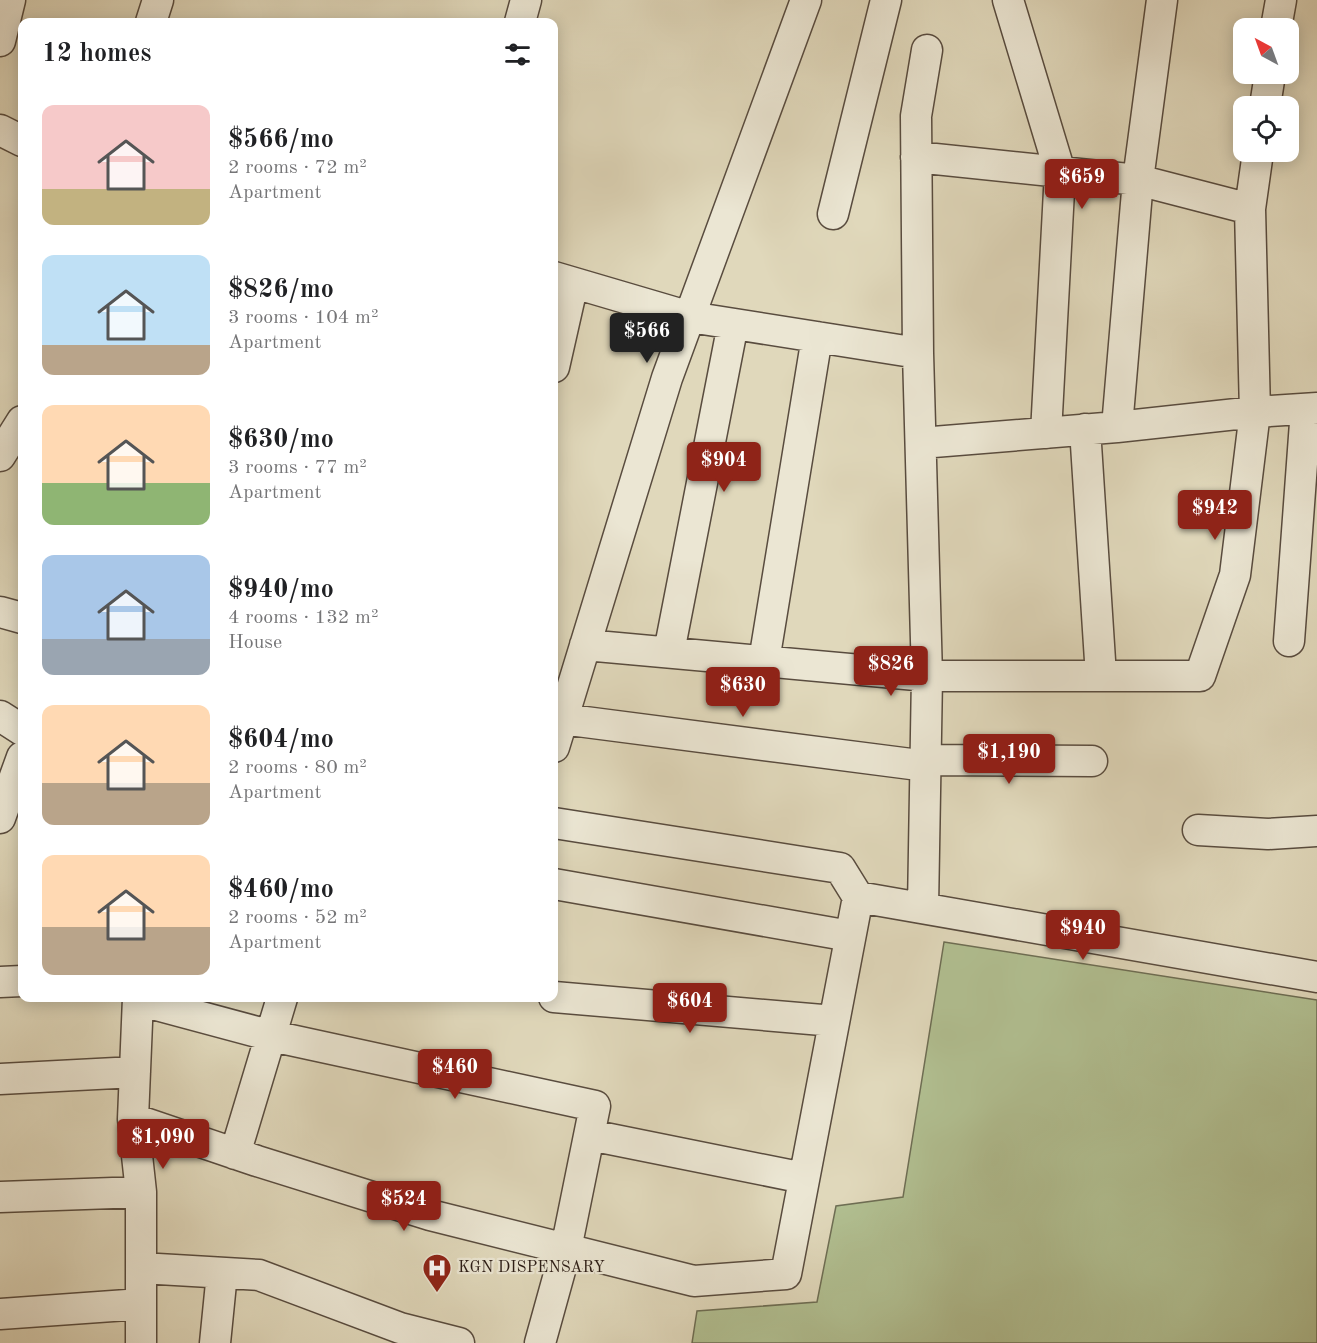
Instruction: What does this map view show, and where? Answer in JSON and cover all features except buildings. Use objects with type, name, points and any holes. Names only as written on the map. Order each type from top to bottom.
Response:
[{"type":"street","points":[[0,41],[10,0]]},
{"type":"street","points":[[152,18],[158,0]]},
{"type":"street","points":[[521,18],[526,0]]},
{"type":"street","points":[[806,0],[667,378],[558,733],[911,764],[926,760],[1092,761]]},
{"type":"street","points":[[833,214],[886,0]]},
{"type":"street","points":[[1008,0],[1060,172],[1046,433]]},
{"type":"street","points":[[1117,427],[1138,180],[1162,0]]},
{"type":"street","points":[[1278,18],[1281,0]]},
{"type":"street","points":[[923,908],[927,676],[918,353],[916,116],[927,51]]},
{"type":"street","points":[[0,130],[18,139]]},
{"type":"street","points":[[916,157],[1138,180],[1250,209]]},
{"type":"street","points":[[585,645],[927,676],[1200,676],[1235,575],[1255,412],[1250,209],[1257,162]]},
{"type":"street","points":[[558,328],[563,280],[690,317],[918,353]]},
{"type":"street","points":[[669,652],[733,324]]},
{"type":"street","points":[[764,661],[817,337]]},
{"type":"street","points":[[921,443],[1117,427],[1255,412],[1312,409],[1289,641]]},
{"type":"street","points":[[0,456],[18,427]]},
{"type":"street","points":[[1084,429],[1101,676]]},
{"type":"street","points":[[0,612],[18,617]]},
{"type":"street","points":[[0,716],[18,727]]},
{"type":"street","points":[[0,818],[18,768]]},
{"type":"street","points":[[134,1119],[235,1154],[430,1215],[694,1281],[786,1274],[858,897],[840,868],[558,824]]},
{"type":"street","points":[[0,826],[18,829]]},
{"type":"street","points":[[1198,830],[1268,834],[1317,831]]},
{"type":"street","points":[[558,885],[850,936]]},
{"type":"street","points":[[858,897],[1317,977]]},
{"type":"street","points":[[0,982],[18,981]]},
{"type":"street","points":[[558,997],[834,1021]]},
{"type":"street","points":[[138,1002],[134,1119],[141,1192],[141,1343]]},
{"type":"street","points":[[149,1002],[272,1036],[595,1106],[566,1249],[540,1343]]},
{"type":"street","points":[[235,1154],[281,1002]]},
{"type":"street","points":[[0,1079],[135,1072]]},
{"type":"street","points":[[590,1135],[804,1178]]},
{"type":"street","points":[[0,1197],[141,1192]]},
{"type":"street","points":[[141,1268],[259,1275],[400,1328],[459,1343]]},
{"type":"street","points":[[215,1343],[222,1273]]},
{"type":"street","points":[[0,1314],[141,1304]]},
{"type":"green space","points":[[944,942],[1317,1000],[1317,1343],[692,1343],[697,1311],[817,1302],[836,1206],[903,1197]]},
{"type":"place","name":"KGN DISPENSARY","points":[[437,1294]]}]
